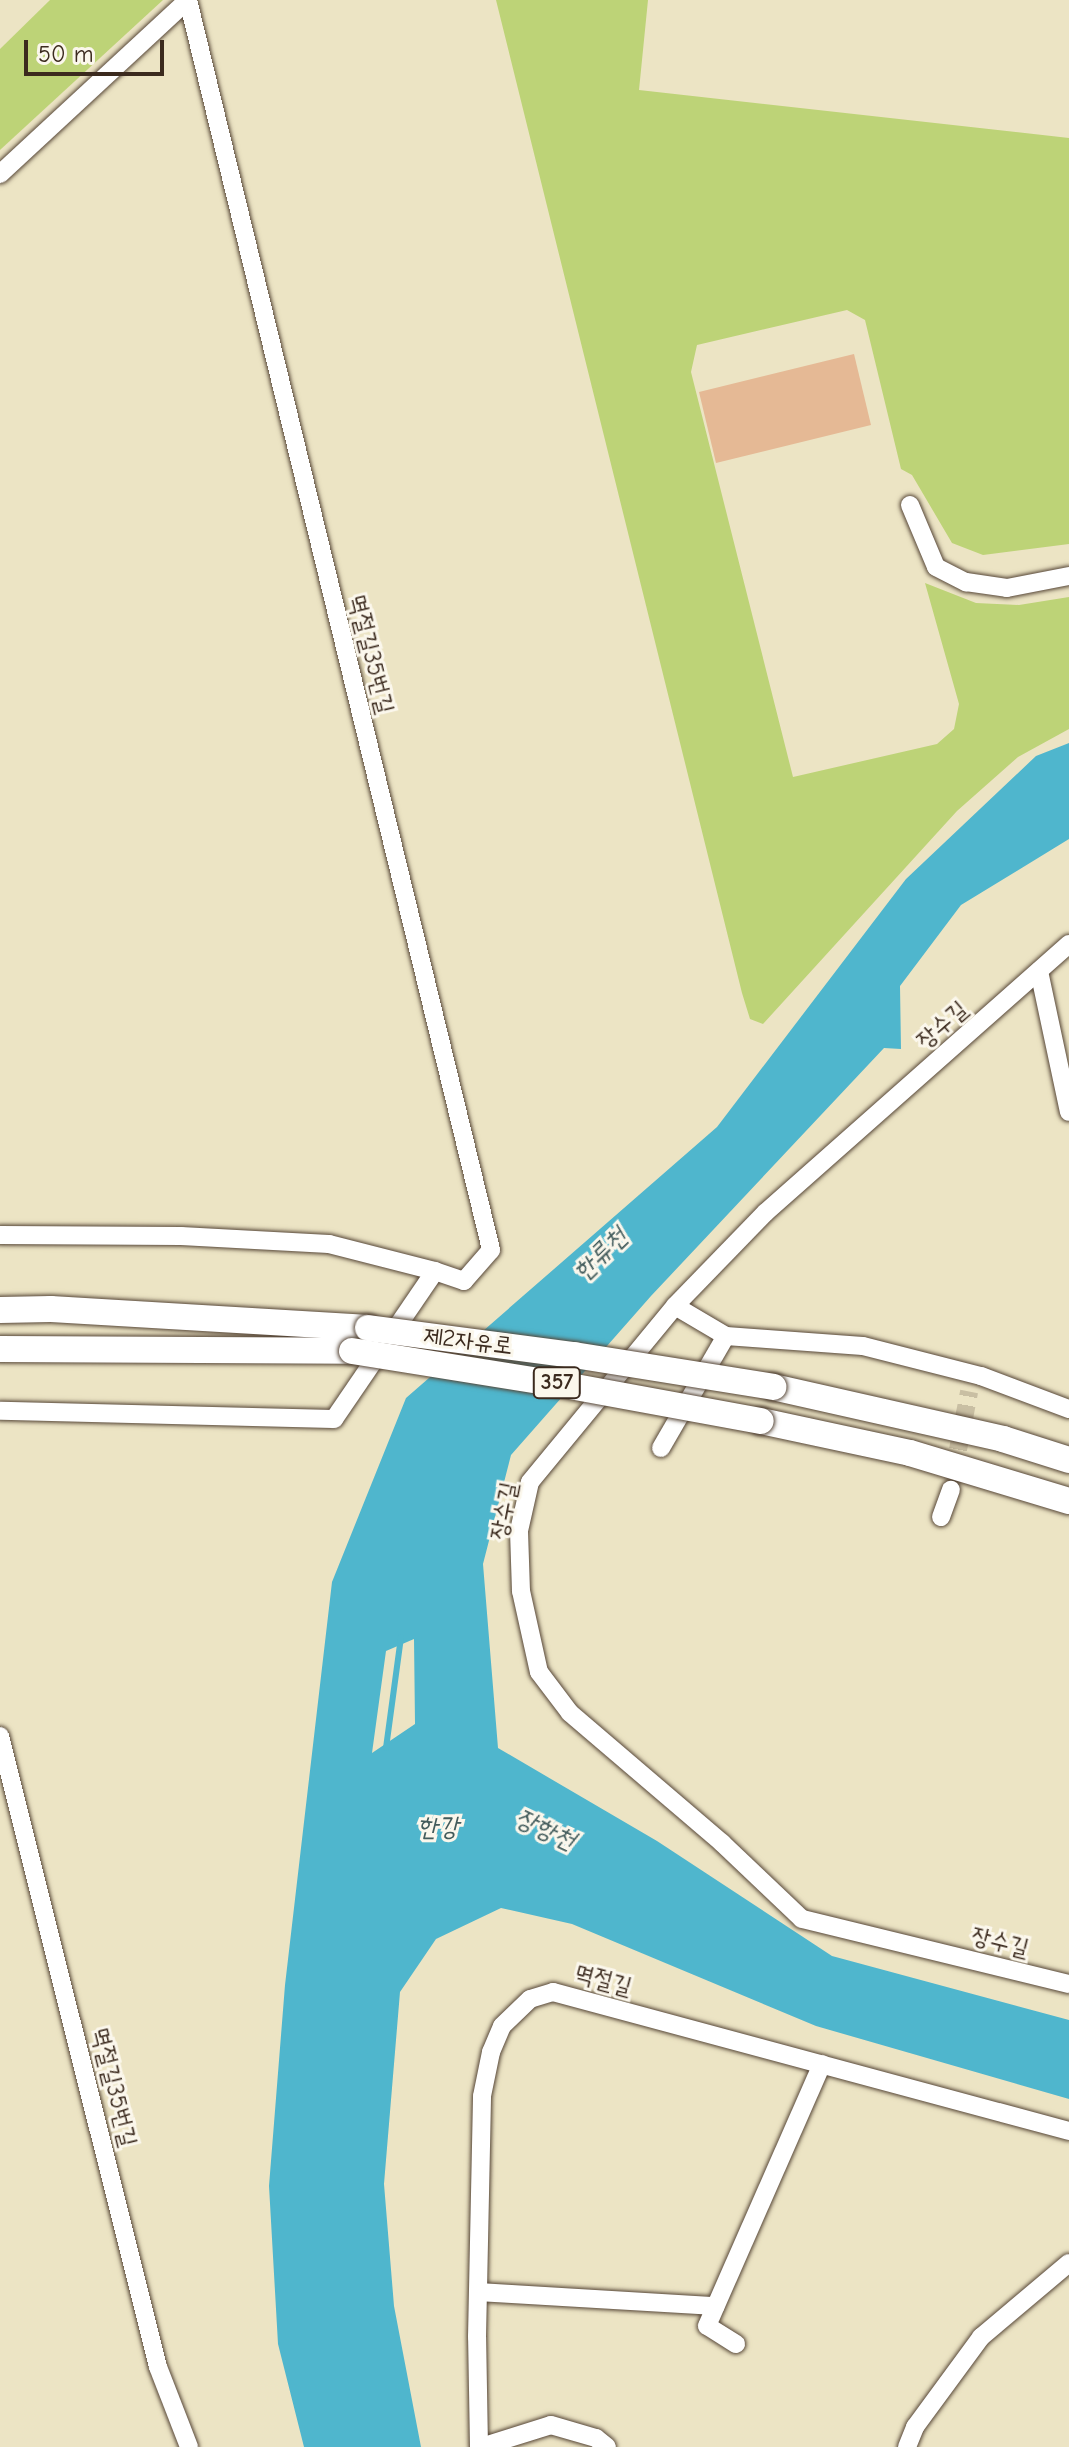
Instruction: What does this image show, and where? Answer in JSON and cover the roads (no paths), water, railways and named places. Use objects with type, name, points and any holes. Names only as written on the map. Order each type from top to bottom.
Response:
[{"type":"highway","points":[[0,1302],[51,1309]]},
{"type":"highway","name":"제2자유로","points":[[0,1310],[51,1309],[368,1328],[574,1355],[773,1387],[1003,1439],[1069,1460]]},
{"type":"highway","points":[[0,1349],[61,1349]]},
{"type":"highway","points":[[0,1358],[61,1349]]},
{"type":"highway","name":"357","points":[[61,1349],[352,1351],[761,1421],[910,1453],[1069,1501]]},
{"type":"street","name":"멱절길35번길","points":[[0,174],[188,0],[491,1250],[464,1281],[435,1271]]},
{"type":"street","points":[[910,505],[936,567],[966,582],[1007,588],[1069,576]]},
{"type":"street","name":"장수길","points":[[1069,944],[765,1213],[675,1306],[530,1482],[519,1531],[521,1591],[539,1672],[570,1713],[722,1843],[802,1919],[1069,1984]]},
{"type":"street","points":[[1039,971],[1069,1112]]},
{"type":"street","points":[[0,1235],[181,1236],[329,1244],[435,1271],[334,1419],[0,1411]]},
{"type":"street","points":[[675,1306],[726,1336],[863,1346],[981,1376],[1069,1409]]},
{"type":"street","points":[[661,1448],[726,1336]]},
{"type":"street","points":[[969,1392],[981,1376]]},
{"type":"street","points":[[941,1517],[951,1490]]},
{"type":"street","name":"멱절길35번길","points":[[0,1736],[158,2367],[189,2447]]},
{"type":"street","name":"멱절길","points":[[480,2447],[478,2292],[482,2096],[491,2052],[502,2026],[530,1999],[553,1992],[1069,2131]]},
{"type":"street","points":[[736,2344],[707,2326],[822,2064]]},
{"type":"street","points":[[907,2447],[915,2427],[981,2337],[1069,2263]]},
{"type":"street","points":[[478,2292],[716,2306]]},
{"type":"street","points":[[480,2447],[551,2425],[596,2438],[607,2447]]},
{"type":"water","points":[[1069,743],[1069,839],[961,905],[900,986],[901,1049],[884,1048],[651,1296],[511,1455],[483,1564],[498,1748],[657,1841],[832,1956],[1069,2020],[1069,2099],[816,2026],[572,1924],[501,1908],[436,1939],[400,1992],[384,2184],[394,2306],[421,2447],[304,2447],[278,2344],[269,2186],[285,1985],[332,1582],[406,1398],[717,1127],[906,879],[1036,756]],"holes":[[[414,1639],[415,1724],[372,1753],[386,1651]]]},
{"type":"waterway","name":"한류천","points":[[386,1748],[401,1637]]},
{"type":"tunnel","points":[[953,1476],[969,1392]]},
{"type":"water label","name":"한강","points":[[438,1828]]},
{"type":"water label","name":"장항천","points":[[545,1830]]}]
